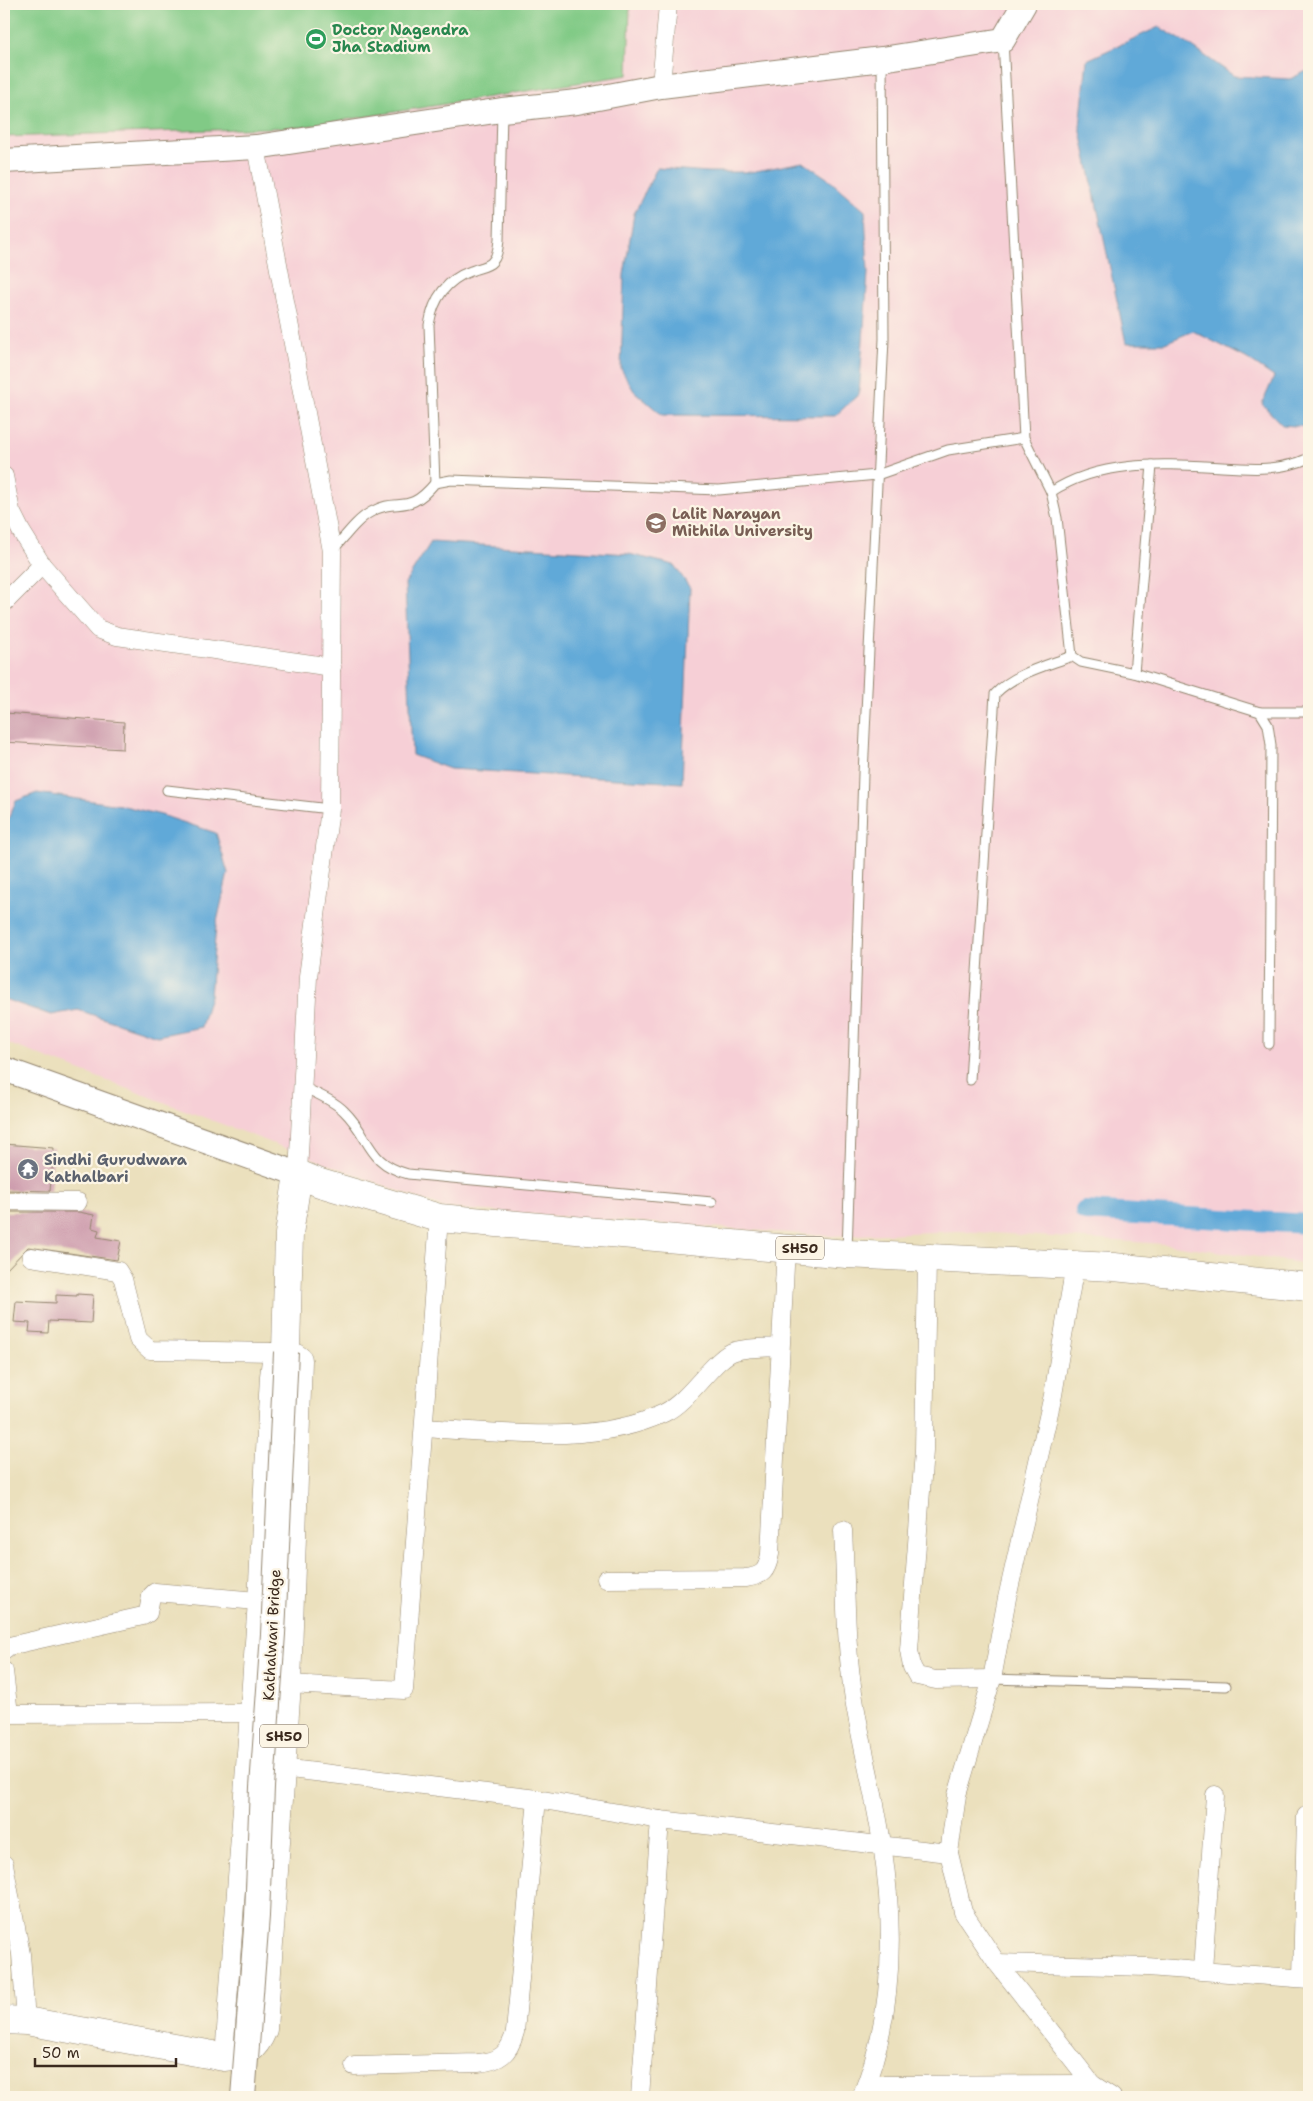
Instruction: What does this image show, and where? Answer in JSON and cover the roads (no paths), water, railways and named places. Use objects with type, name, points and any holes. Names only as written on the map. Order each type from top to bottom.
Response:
[{"type":"main road","name":"SH50","points":[[298,1174],[320,1183],[439,1218],[786,1247],[847,1254],[1075,1265],[1309,1287]]},
{"type":"main road","points":[[280,1352],[289,1234],[298,1174]]},
{"type":"main road","name":"SH50","points":[[15,2020],[224,2056],[244,2053],[252,2049],[263,2029],[287,1684],[298,1360],[280,1352]]},
{"type":"street","points":[[661,86],[668,4]]},
{"type":"street","points":[[4,161],[256,147],[502,110],[577,102],[661,86],[882,59],[1003,40],[1024,4]]},
{"type":"street","points":[[4,1069],[298,1174],[308,977],[330,809],[332,551],[256,147]]},
{"type":"street","points":[[4,476],[11,511],[21,532],[42,565],[98,629],[117,636],[332,667]]},
{"type":"street","points":[[4,603],[42,565]]},
{"type":"street","points":[[4,1201],[78,1202]]},
{"type":"street","points":[[287,1684],[404,1690],[439,1218]]},
{"type":"street","points":[[606,1579],[745,1578],[761,1575],[766,1570],[770,1554],[786,1247]]},
{"type":"street","points":[[31,1257],[118,1271],[123,1279],[138,1339],[150,1350],[280,1352],[269,1376],[257,1602],[224,2056]]},
{"type":"street","points":[[927,1257],[924,1451],[909,1650],[912,1667],[917,1676],[936,1680],[992,1679]]},
{"type":"street","points":[[1075,1265],[1053,1395],[1007,1598],[992,1679],[957,1795],[949,1853],[963,1912],[997,1963],[1092,2084],[1112,2097]]},
{"type":"street","points":[[424,1428],[576,1434],[627,1425],[666,1412],[682,1401],[730,1353],[742,1350],[780,1347]]},
{"type":"street","name":"Kathalwari Bridge","points":[[244,2097],[257,1916],[262,1787],[273,1634],[280,1352]]},
{"type":"street","points":[[843,1530],[848,1644],[854,1699],[883,1845],[891,1938],[885,2016],[864,2091],[1092,2084]]},
{"type":"street","points":[[4,1650],[9,1646],[144,1616],[148,1613],[151,1596],[155,1592],[257,1602]]},
{"type":"street","points":[[4,1671],[6,1714],[248,1713]]},
{"type":"street","points":[[282,1768],[537,1800],[660,1820],[949,1853]]},
{"type":"street","points":[[1203,1970],[1215,1795]]},
{"type":"street","points":[[354,2066],[491,2062],[506,2053],[515,2032],[537,1800]]},
{"type":"street","points":[[997,1963],[1147,1966],[1306,1979],[1306,1816]]},
{"type":"street","points":[[640,2097],[660,1820]]},
{"type":"street","points":[[4,1864],[21,1954],[15,2020]]},
{"type":"lane","points":[[1003,40],[1024,438],[1051,492],[1058,518],[1072,656],[1080,662],[1134,673],[1260,712],[1309,712]]},
{"type":"lane","points":[[847,1254],[863,774],[884,338],[882,59]]},
{"type":"lane","points":[[436,483],[429,325],[432,307],[441,292],[452,280],[492,264],[496,256],[499,240],[502,110]]},
{"type":"lane","points":[[332,551],[371,512],[414,503],[424,497],[436,483],[451,480],[719,490],[877,475],[948,450],[1024,438]]},
{"type":"lane","points":[[1051,492],[1069,480],[1107,468],[1152,464],[1274,468],[1309,458]]},
{"type":"lane","points":[[1134,673],[1152,464]]},
{"type":"lane","points":[[970,1080],[996,694],[1005,684],[1018,676],[1072,656]]},
{"type":"lane","points":[[1260,712],[1268,725],[1271,745],[1269,1044]]},
{"type":"lane","points":[[167,790],[330,809]]},
{"type":"lane","points":[[301,1086],[344,1110],[376,1158],[393,1170],[408,1174],[712,1202]]},
{"type":"lane","points":[[992,1679],[1226,1686]]},
{"type":"water","points":[[1159,27],[1188,44],[1234,76],[1290,79],[1309,70],[1309,427],[1282,425],[1262,404],[1274,377],[1246,358],[1193,331],[1165,343],[1126,343],[1080,127],[1087,60]]},
{"type":"water","points":[[803,162],[827,178],[865,211],[868,273],[859,394],[835,416],[662,415],[634,391],[621,369],[624,275],[634,214],[657,168],[708,172],[751,172]]},
{"type":"water","points":[[431,542],[629,554],[674,565],[690,588],[682,783],[450,769],[412,755],[405,583]]},
{"type":"water","points":[[37,793],[120,805],[161,815],[216,833],[228,873],[216,926],[210,996],[201,1027],[157,1036],[78,1010],[51,1015],[4,999],[4,828],[16,801]]},
{"type":"waterway","points":[[1085,1211],[1309,1224]]},
{"type":"place","name":"Doctor Nagendra Jha Stadium","points":[[316,39]]},
{"type":"place","name":"Lalit Narayan Mithila University","points":[[656,523]]},
{"type":"place","name":"Sindhi Gurudwara Kathalbari","points":[[28,1169]]}]
